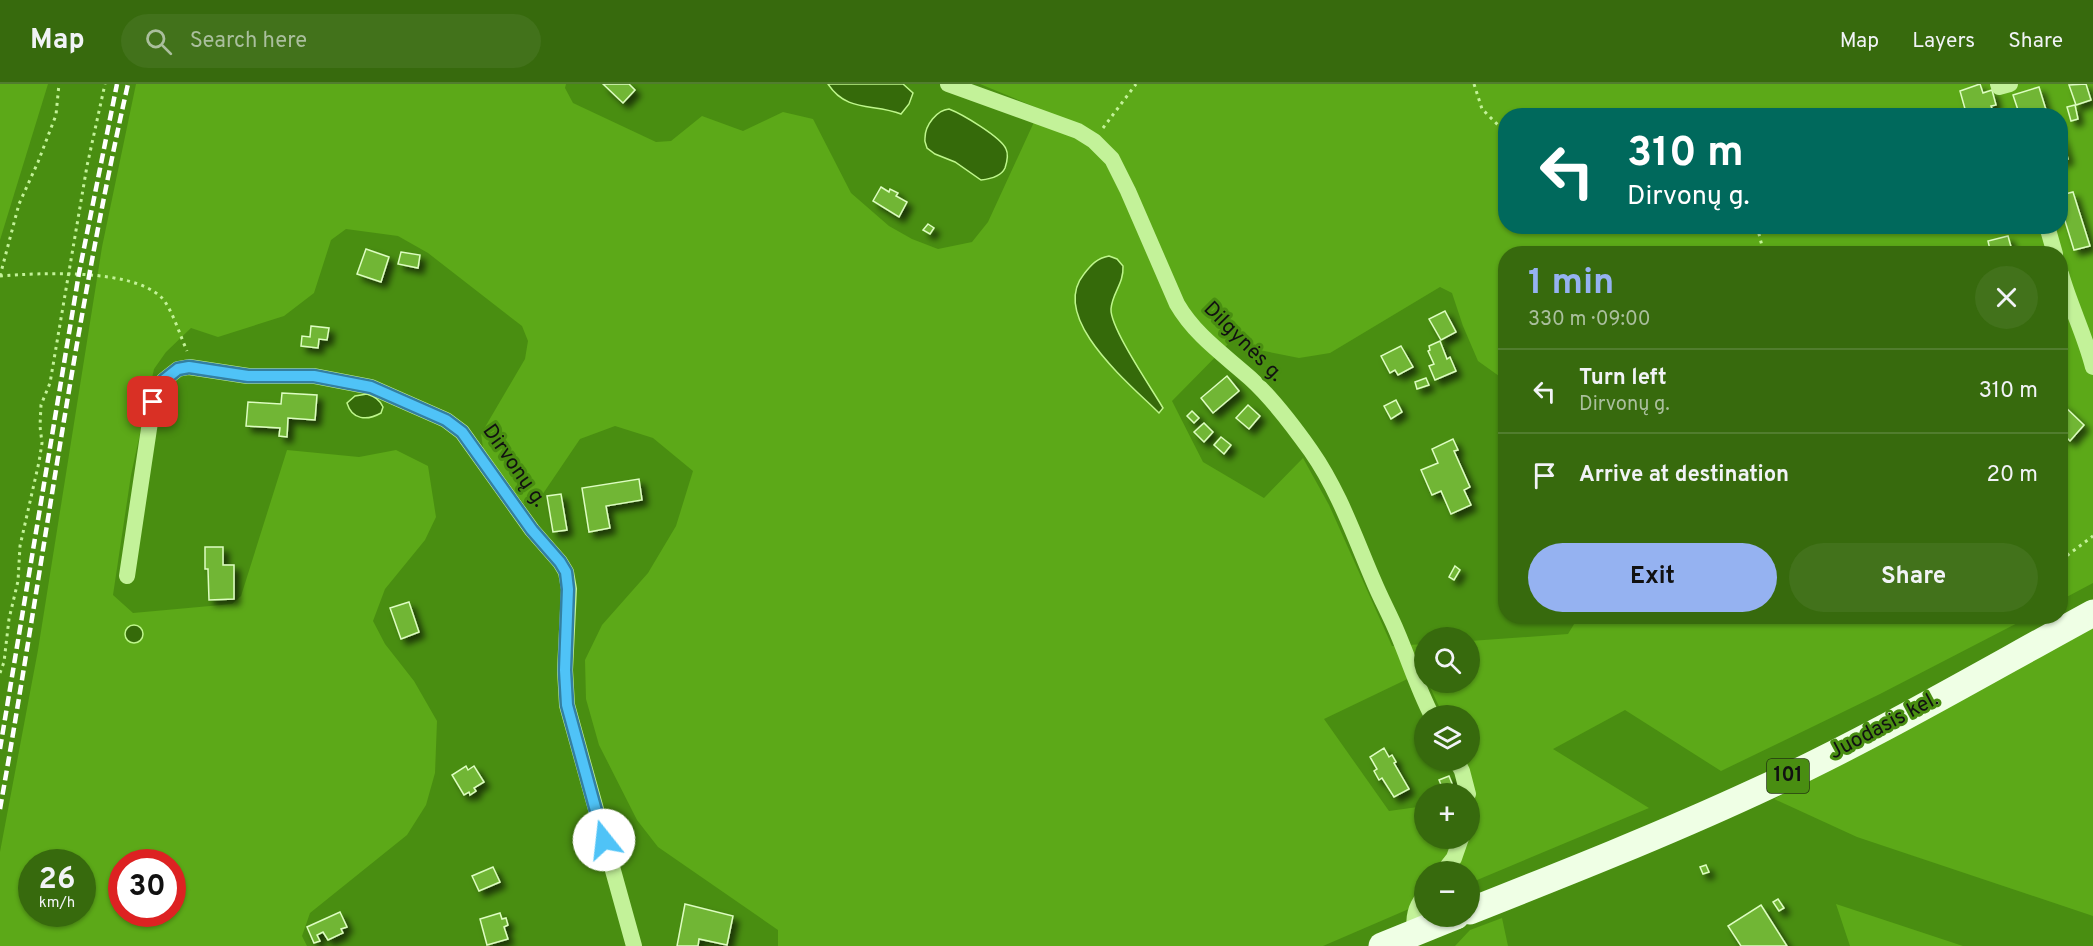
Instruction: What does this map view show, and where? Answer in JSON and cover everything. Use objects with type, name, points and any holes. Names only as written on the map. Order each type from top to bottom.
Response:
[{"type":"main road","name":"Juodasis kel.","points":[[1480,907],[1630,847],[1756,792],[1895,722],[2093,613]]},
{"type":"main road","points":[[1382,946],[1429,927]]},
{"type":"street","name":"Dilgynės g.","points":[[948,84],[1060,124],[1094,141],[1112,159],[1177,304],[1187,321],[1215,350],[1251,379],[1311,452],[1338,498],[1381,600],[1397,631],[1426,705]]},
{"type":"street","points":[[1998,84],[1999,87],[2010,84]]},
{"type":"street","points":[[2068,297],[2088,346],[2093,367]]},
{"type":"street","name":"Dirvonų g.","points":[[127,576],[153,402],[158,388],[178,369],[196,368],[248,376],[314,376],[371,387],[446,420],[462,432],[532,530],[566,572],[568,589],[565,670],[567,705],[634,946]]},
{"type":"street","points":[[1414,927],[1415,933]]},
{"type":"path","points":[[59,84],[56,115],[19,204],[0,276],[68,274],[117,278],[147,289],[162,297],[196,368]]},
{"type":"path","points":[[0,673],[4,662],[9,619],[18,581],[20,546],[40,452],[41,405],[50,383],[87,165],[105,84]]},
{"type":"path","points":[[1094,141],[1136,84]]},
{"type":"path","points":[[1474,84],[1482,109],[1498,125]]},
{"type":"path","points":[[2068,555],[2093,536]]},
{"type":"shaded area","points":[[0,84],[48,84],[0,240]]},
{"type":"shaded area","points":[[136,84],[566,84],[565,88],[573,103],[656,142],[671,141],[702,116],[743,131],[783,112],[813,119],[851,193],[889,226],[912,239],[938,249],[972,242],[988,222],[1040,109],[980,84],[2093,84],[2093,583],[2068,596],[2068,246],[1498,246],[1498,375],[1478,361],[1452,293],[1440,287],[1330,353],[1299,358],[1254,349],[1234,338],[1172,401],[1203,462],[1264,498],[1303,458],[1329,505],[1392,646],[1414,645],[1414,676],[1324,719],[1389,811],[1414,808],[1414,849],[1480,849],[1480,783],[1468,783],[1466,771],[1480,771],[1480,705],[1438,705],[1433,693],[1480,693],[1480,640],[1568,634],[1574,624],[2015,624],[1880,694],[1721,771],[1625,710],[1553,749],[1649,808],[1480,879],[1480,861],[1414,861],[1414,907],[1323,946],[778,946],[778,930],[658,847],[637,820],[599,745],[586,699],[585,660],[602,625],[648,573],[676,526],[693,471],[653,438],[615,426],[580,439],[536,504],[524,504],[484,454],[481,434],[525,359],[528,341],[522,326],[428,253],[398,236],[346,229],[331,240],[314,293],[284,316],[218,337],[191,328],[166,352],[154,369],[131,475],[113,595],[133,613],[232,604],[241,596],[287,450],[359,457],[396,450],[428,466],[436,517],[425,540],[385,589],[373,621],[385,644],[414,681],[437,721],[435,773],[426,805],[407,835],[310,913],[302,936],[307,946],[0,946],[0,852],[38,650],[102,247]]},
{"type":"shaded area","points":[[828,84],[903,84],[913,93],[909,104],[901,114],[852,103],[835,93]]},
{"type":"shaded area","points":[[949,109],[980,126],[1003,144],[1008,156],[1001,174],[981,180],[955,162],[927,148],[925,139],[929,123],[940,112]]},
{"type":"shaded area","points":[[1109,256],[1117,259],[1123,266],[1122,278],[1112,303],[1112,318],[1124,344],[1163,408],[1159,413],[1097,349],[1084,330],[1076,310],[1076,291],[1084,274],[1095,262]]},
{"type":"shaded area","points":[[367,394],[380,402],[383,407],[381,413],[365,418],[356,416],[347,403],[355,396]]},
{"type":"shaded area","points":[[134,625],[140,628],[143,634],[140,640],[134,643],[128,640],[125,634],[128,628]]},
{"type":"shaded area","points":[[2093,628],[2093,916],[1857,837],[1774,799]]},
{"type":"shaded area","points":[[1836,904],[1963,946],[1850,946]]},
{"type":"shaded area","points":[[1502,918],[1508,946],[1455,946],[1470,930]]},
{"type":"building","points":[[603,84],[629,84],[635,90],[623,103]]},
{"type":"building","points":[[1980,84],[1983,93],[1992,90],[1996,105],[1991,106],[1992,108],[1965,108],[1960,91]]},
{"type":"building","points":[[2086,84],[2091,100],[2076,105],[2069,85]]},
{"type":"building","points":[[2039,87],[2045,108],[2017,108],[2013,95]]},
{"type":"building","points":[[2075,105],[2078,119],[2071,121],[2067,107]]},
{"type":"building","points":[[881,187],[889,192],[890,189],[898,193],[896,196],[907,202],[899,217],[873,201]]},
{"type":"building","points":[[2073,192],[2090,246],[2074,250],[2068,231],[2068,193]]},
{"type":"building","points":[[928,224],[934,228],[930,234],[923,230]]},
{"type":"building","points":[[2008,236],[2011,246],[1989,246],[1988,241]]},
{"type":"building","points":[[366,249],[389,257],[381,282],[357,274]]},
{"type":"building","points":[[401,252],[420,255],[418,268],[398,264]]},
{"type":"building","points":[[1445,311],[1456,332],[1441,340],[1429,319]]},
{"type":"building","points":[[311,326],[329,328],[327,340],[319,339],[318,348],[301,346],[302,336],[310,337]]},
{"type":"building","points":[[1440,341],[1447,359],[1450,357],[1456,371],[1435,380],[1429,366],[1434,364],[1428,351],[1429,346]]},
{"type":"building","points":[[1401,346],[1413,367],[1398,375],[1395,370],[1390,373],[1381,356]]},
{"type":"building","points":[[1227,376],[1239,391],[1213,413],[1201,398]]},
{"type":"building","points":[[1426,378],[1429,385],[1417,389],[1415,382]]},
{"type":"building","points":[[282,393],[317,395],[315,420],[288,418],[287,437],[279,436],[280,428],[246,426],[248,402],[281,404]]},
{"type":"building","points":[[1396,400],[1402,412],[1391,419],[1384,406]]},
{"type":"building","points":[[1248,405],[1260,416],[1249,429],[1236,418]]},
{"type":"building","points":[[2068,410],[2084,425],[2070,441],[2068,439]]},
{"type":"building","points":[[1192,411],[1199,418],[1194,423],[1187,416]]},
{"type":"building","points":[[1204,423],[1213,432],[1204,442],[1194,432]]},
{"type":"building","points":[[1221,437],[1231,445],[1224,454],[1214,445]]},
{"type":"building","points":[[1453,439],[1458,450],[1454,451],[1470,487],[1464,490],[1471,505],[1451,514],[1441,491],[1432,495],[1421,470],[1438,463],[1432,449]]},
{"type":"building","points":[[639,479],[642,500],[606,506],[610,528],[589,532],[582,488]]},
{"type":"building","points":[[561,494],[567,530],[553,532],[547,496]]},
{"type":"building","points":[[205,547],[223,547],[223,565],[234,565],[234,599],[209,600]]},
{"type":"building","points":[[1455,566],[1460,570],[1454,580],[1449,577]]},
{"type":"building","points":[[409,602],[419,632],[401,639],[390,608]]},
{"type":"building","points":[[1384,748],[1389,757],[1392,755],[1409,789],[1394,797],[1382,778],[1379,780],[1374,771],[1377,769],[1370,757]]},
{"type":"building","points":[[466,766],[468,770],[474,766],[484,782],[474,788],[476,791],[470,795],[469,792],[464,795],[452,775]]},
{"type":"building","points":[[1449,776],[1452,783],[1440,783],[1439,780]]},
{"type":"building","points":[[1706,865],[1709,872],[1703,874],[1700,867]]},
{"type":"building","points":[[493,867],[500,882],[479,891],[472,876]]},
{"type":"building","points":[[1778,899],[1784,908],[1779,911],[1773,902]]},
{"type":"building","points":[[685,904],[733,916],[727,945],[699,939],[698,946],[677,946]]},
{"type":"building","points":[[1761,905],[1787,946],[1741,946],[1728,926]]},
{"type":"building","points":[[340,912],[347,927],[341,929],[343,933],[328,940],[323,932],[317,935],[320,941],[314,943],[307,927]]},
{"type":"building","points":[[500,913],[502,919],[506,918],[508,925],[504,927],[508,939],[487,945],[480,919]]},
{"type":"railway","points":[[0,749],[79,273],[117,84]]},
{"type":"railway","points":[[0,809],[91,264],[128,84]]},
{"type":"route","points":[[153,402],[164,380],[178,369],[189,367],[248,376],[314,376],[371,387],[446,420],[462,432],[532,530],[566,572],[568,589],[565,670],[567,705],[604,840]]}]
